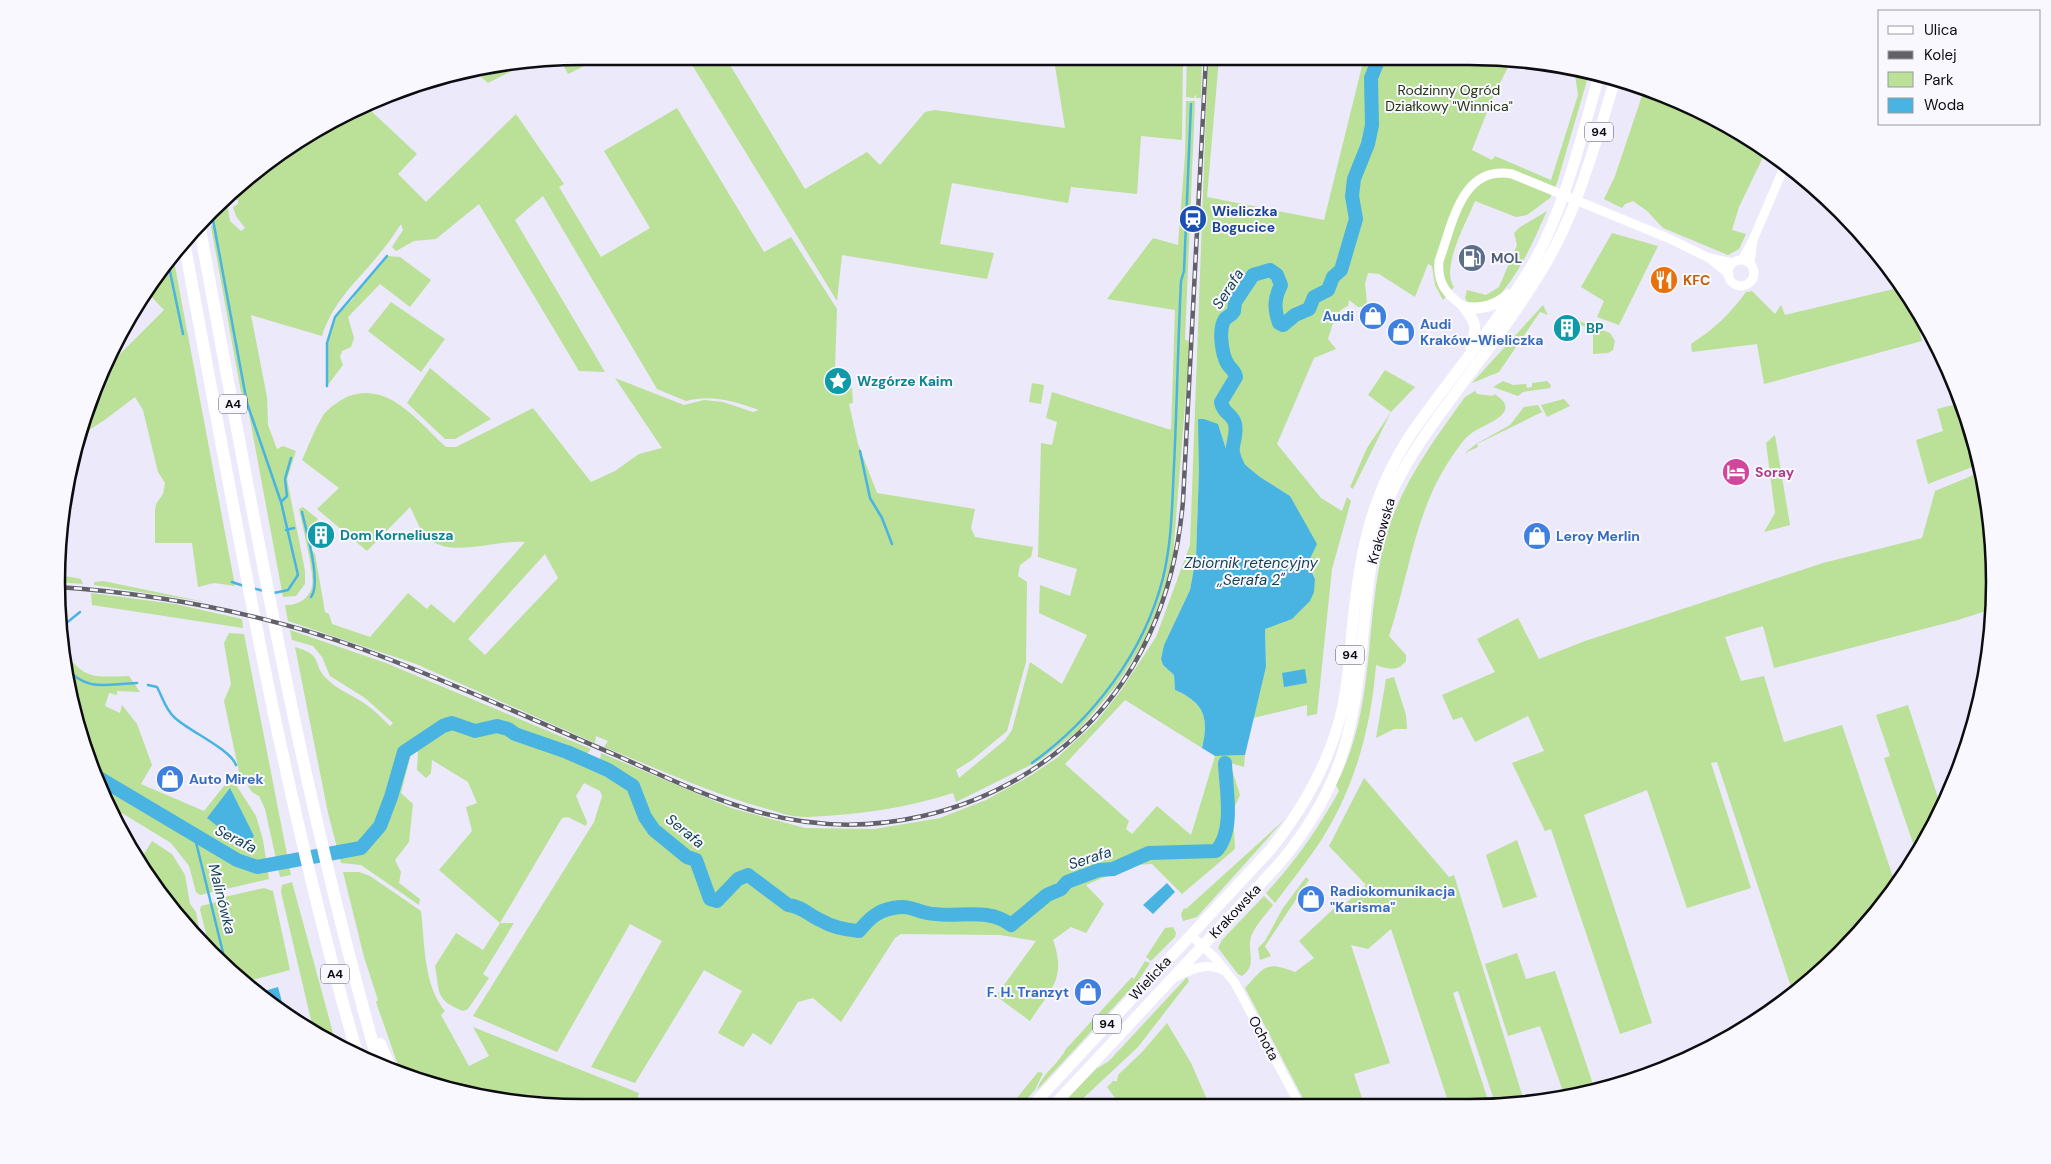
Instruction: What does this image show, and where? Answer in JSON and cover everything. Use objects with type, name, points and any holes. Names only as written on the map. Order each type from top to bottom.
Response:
[{"type":"highway","name":"A4","points":[[201,233],[281,650],[319,832],[332,892],[376,1057]]},
{"type":"highway","name":"A4","points":[[186,250],[261,646],[301,836],[354,1047]]},
{"type":"highway","points":[[360,1000],[387,1061]]},
{"type":"main road","name":"Krakowska","points":[[1227,896],[1289,826],[1324,767],[1336,734],[1345,692],[1358,572],[1371,515],[1397,456],[1518,288],[1542,245],[1557,210],[1597,82]]},
{"type":"main road","name":"Krakowska","points":[[1172,979],[1295,845],[1328,792],[1342,759],[1351,727],[1373,556],[1389,498],[1417,445],[1510,319],[1552,252],[1565,228],[1582,184],[1613,86]]},
{"type":"main road","points":[[1464,307],[1482,309],[1494,305],[1518,288]]},
{"type":"main road","points":[[1464,307],[1472,317],[1476,328],[1469,355]]},
{"type":"main road","name":"Wielicka","points":[[1039,1099],[1227,896]]},
{"type":"main road","name":"Wielicka","points":[[1060,1099],[1172,979]]},
{"type":"street","points":[[1729,274],[1742,262],[1782,171]]},
{"type":"street","points":[[1464,307],[1448,295],[1438,272],[1439,260],[1466,191],[1479,179],[1500,172],[1512,174],[1668,238],[1710,258],[1729,274],[1734,283],[1746,284],[1754,274],[1742,262],[1710,258]]},
{"type":"street","name":"Ochota","points":[[1191,935],[1227,972],[1296,1099]]},
{"type":"street","points":[[1172,979],[1200,966],[1216,967],[1227,972]]},
{"type":"green space","points":[[587,65],[568,74],[563,66]]},
{"type":"green space","points":[[692,65],[730,65],[805,189],[867,152],[880,165],[925,112],[935,110],[1065,128],[1055,65],[1183,65],[1182,140],[1141,136],[1137,194],[1071,187],[1068,203],[952,183],[940,244],[994,253],[987,279],[842,255],[837,301]]},
{"type":"green space","points":[[1187,65],[1202,65],[1201,98],[1196,98],[1196,94],[1194,98],[1186,97]]},
{"type":"green space","name":"Rodzinny Ogród Działkowy \"Winnica\"","points":[[1208,65],[1218,65],[1207,197],[1324,220],[1362,65],[1508,66],[1493,97],[1472,150],[1492,160],[1495,156],[1551,180],[1578,95],[1575,76],[1587,79],[1557,183],[1550,198],[1527,215],[1516,217],[1475,201],[1452,257],[1450,269],[1454,287],[1443,300],[1435,285],[1432,266],[1428,264],[1415,297],[1379,274],[1368,273],[1365,284],[1367,303],[1364,307],[1358,307],[1349,300],[1348,306],[1336,316],[1328,339],[1336,349],[1314,358],[1277,444],[1321,498],[1342,511],[1347,497],[1351,501],[1332,569],[1317,714],[1307,716],[1307,705],[1253,718],[1266,667],[1265,628],[1282,623],[1315,579],[1290,496],[1260,477],[1226,449],[1218,424],[1199,470],[1196,557],[1190,590],[1164,645],[1161,659],[1163,665],[1174,675],[1175,690],[1193,700],[1199,706],[1205,728],[1202,748],[1125,700],[1065,764],[1129,821],[1126,829],[1132,834],[1157,806],[1191,835],[1215,756],[1245,755],[1244,767],[1230,763],[1240,795],[1233,810],[1235,849],[1182,894],[1152,864],[1132,865],[1086,885],[1104,904],[1086,933],[1071,927],[1053,940],[1057,953],[1057,975],[1050,992],[1030,1021],[996,996],[1036,941],[1000,935],[901,934],[895,938],[841,1022],[813,998],[798,1002],[771,1045],[753,1033],[743,1047],[718,1033],[742,991],[704,970],[635,1083],[591,1067],[662,941],[630,924],[557,1052],[473,1016],[594,822],[602,796],[600,791],[584,783],[576,796],[587,822],[586,826],[568,817],[562,818],[500,923],[439,870],[472,831],[466,807],[477,803],[468,782],[432,760],[431,773],[426,778],[417,770],[418,752],[412,750],[401,793],[413,804],[409,842],[395,860],[401,872],[399,883],[420,899],[419,905],[361,865],[341,863],[328,813],[295,647],[305,650],[314,657],[323,674],[332,684],[367,705],[390,726],[393,723],[365,698],[330,676],[322,657],[313,646],[292,640],[290,630],[386,663],[591,749],[587,754],[600,761],[601,753],[731,808],[805,828],[874,829],[940,818],[986,800],[1030,776],[1058,757],[1096,722],[1120,692],[1156,637],[1190,545]]},
{"type":"green space","points":[[515,69],[488,83],[479,75]]},
{"type":"green space","points":[[1642,95],[1698,118],[1728,134],[1763,157],[1739,207],[1732,230],[1746,234],[1739,249],[1728,255],[1663,228],[1647,211],[1633,201],[1625,204],[1622,208],[1604,199],[1615,176]]},
{"type":"green space","points":[[1186,101],[1195,101],[1185,340],[1190,341],[1173,556],[1162,599],[1143,644],[1116,686],[1078,731],[1039,761],[956,802],[953,793],[918,803],[881,810],[844,815],[803,817],[792,816],[703,788],[604,747],[608,741],[596,736],[595,743],[416,664],[288,621],[285,605],[302,601],[312,587],[310,561],[299,509],[303,507],[318,519],[308,533],[311,549],[315,554],[325,612],[329,614],[332,624],[370,637],[408,593],[427,609],[431,604],[454,623],[525,542],[464,548],[440,545],[430,540],[424,534],[410,507],[367,551],[317,509],[339,488],[302,460],[324,414],[335,404],[349,396],[364,393],[378,394],[391,399],[415,417],[446,447],[456,447],[533,408],[591,482],[615,471],[639,454],[662,448],[615,378],[684,405],[704,400],[723,402],[753,412],[759,410],[713,398],[686,401],[657,389],[543,196],[515,220],[605,372],[579,371],[479,204],[436,239],[414,241],[396,251],[392,247],[403,230],[401,224],[383,250],[347,291],[333,312],[322,336],[251,315],[267,397],[268,425],[277,449],[283,446],[296,451],[287,479],[305,571],[305,584],[296,596],[283,597],[246,398],[241,392],[211,226],[213,225],[212,220],[228,205],[230,221],[241,231],[245,228],[236,216],[233,207],[238,204],[238,200],[233,200],[295,152],[323,134],[370,110],[417,154],[398,174],[426,202],[516,114],[564,184],[559,187],[601,257],[650,228],[604,151],[677,108],[764,252],[791,237],[837,309],[835,368],[844,382],[852,388],[853,403],[849,404],[858,444],[877,493],[975,509],[971,528],[975,537],[1033,547],[1031,557],[1020,565],[1018,576],[1027,582],[1026,662],[1007,731],[972,760],[956,770],[959,778],[1005,740],[1012,730],[1030,662],[1062,684],[1087,635],[1039,613],[1040,585],[1070,596],[1077,569],[1038,557],[1041,443],[1052,445],[1057,422],[1046,418],[1052,392],[1171,430],[1175,310],[1107,299],[1153,238],[1178,245],[1185,155]],"holes":[[[545,554],[558,578],[485,655],[468,639]]]},
{"type":"green space","points":[[1547,211],[1524,260],[1501,294],[1491,304],[1468,303],[1465,298],[1467,290],[1486,295],[1499,287],[1517,245],[1514,233],[1520,227]]},
{"type":"green space","points":[[1612,233],[1658,246],[1619,325],[1597,317],[1604,301],[1581,287]]},
{"type":"green space","points":[[387,256],[400,257],[431,280],[410,307],[380,284],[348,317],[354,338],[351,347],[342,351],[340,357],[343,365],[327,386],[327,343],[335,317],[354,298],[353,295]]},
{"type":"green space","points":[[174,264],[235,586],[214,583],[198,587],[192,543],[155,543],[156,504],[163,494],[165,483],[158,472],[143,410],[135,397],[88,431],[104,384],[116,358],[164,310],[151,296]]},
{"type":"green space","points":[[1895,289],[1918,326],[1922,341],[1764,384],[1757,344],[1692,352],[1691,344],[1721,321],[1746,292],[1752,291],[1775,314],[1781,305],[1785,315]]},
{"type":"green space","points":[[391,302],[445,339],[421,372],[368,331]]},
{"type":"green space","points":[[1543,305],[1548,315],[1540,312],[1499,372],[1472,383]]},
{"type":"green space","points":[[1572,318],[1610,333],[1615,341],[1613,350],[1608,353],[1593,354],[1593,330],[1571,321]]},
{"type":"green space","points":[[430,368],[491,419],[455,439],[445,439],[407,403]]},
{"type":"green space","points":[[1385,370],[1415,387],[1391,412],[1368,395]]},
{"type":"green space","points":[[1503,381],[1513,385],[1526,384],[1527,388],[1532,387],[1532,383],[1547,381],[1551,385],[1550,388],[1523,392],[1518,396],[1493,387]]},
{"type":"green space","points":[[1032,383],[1044,385],[1041,404],[1029,402]]},
{"type":"green space","points":[[1475,391],[1477,394],[1493,396],[1494,394],[1502,400],[1505,406],[1504,412],[1500,417],[1473,432],[1464,440],[1440,476],[1421,520],[1389,636],[1406,655],[1406,661],[1396,668],[1376,665],[1374,689],[1365,737],[1350,784],[1329,827],[1311,855],[1275,903],[1266,893],[1306,845],[1339,791],[1336,785],[1357,730],[1363,701],[1376,586],[1381,557],[1394,513],[1414,472],[1438,434],[1465,397]]},
{"type":"green space","points":[[1564,399],[1570,406],[1547,417],[1541,405]]},
{"type":"green space","points":[[1538,405],[1542,412],[1477,444],[1478,447],[1467,452],[1467,455],[1466,452],[1476,444],[1510,425],[1524,407]]},
{"type":"green space","points":[[1955,405],[1973,467],[1928,484],[1916,440],[1943,431],[1937,409]]},
{"type":"green space","points":[[1391,412],[1353,489],[1350,487],[1367,448]]},
{"type":"green space","points":[[1775,435],[1790,525],[1764,532],[1775,513],[1766,443]]},
{"type":"green space","points":[[1974,475],[1982,515],[1985,548],[1985,611],[1774,668],[1763,626],[1725,637],[1741,681],[1764,676],[1784,742],[1842,725],[1893,877],[1858,923],[1835,948],[1791,986],[1717,762],[1711,763],[1751,888],[1687,908],[1647,790],[1584,815],[1652,1023],[1620,1034],[1551,829],[1545,831],[1512,763],[1544,751],[1528,716],[1475,742],[1462,717],[1453,720],[1442,695],[1495,672],[1477,639],[1518,618],[1539,659],[1585,641],[1823,563],[1922,538],[1935,491]]},
{"type":"green space","points":[[65,576],[81,579],[83,584],[65,583]]},
{"type":"green space","points":[[103,581],[205,602],[94,585],[94,582]]},
{"type":"green space","points":[[91,593],[175,604],[242,619],[243,628],[92,605]]},
{"type":"green space","points":[[229,633],[244,634],[291,875],[280,877],[265,809],[259,796],[252,792],[239,772],[224,701],[231,684],[224,643]]},
{"type":"green space","points":[[71,661],[84,672],[91,675],[106,677],[129,676],[140,692],[117,691],[117,695],[109,693],[105,706],[120,713],[122,705],[137,724],[152,765],[141,784],[204,811],[231,777],[256,816],[263,840],[269,879],[200,895],[196,892],[189,866],[171,843],[118,811],[92,748]]},
{"type":"green space","points":[[1394,677],[1406,715],[1407,729],[1394,729],[1376,738],[1386,679]]},
{"type":"green space","points":[[1908,705],[1938,799],[1914,846],[1884,758],[1890,756],[1876,715]]},
{"type":"green space","points":[[1364,778],[1449,877],[1454,875],[1523,1096],[1493,1098],[1458,991],[1453,993],[1488,1098],[1447,1099],[1391,929],[1368,949],[1351,945],[1390,1063],[1354,1074],[1362,1099],[1303,1099],[1245,988],[1266,968],[1271,966],[1295,972],[1314,958],[1299,941],[1343,900],[1346,903],[1366,885],[1329,846]]},
{"type":"green space","points":[[1284,820],[1197,917],[1183,921],[1181,914],[1184,908],[1186,909]]},
{"type":"green space","points":[[1517,840],[1537,897],[1503,908],[1486,855]]},
{"type":"green space","points":[[152,841],[172,854],[185,875],[190,904],[196,912],[199,930],[172,897],[143,855]]},
{"type":"green space","points":[[343,872],[359,872],[370,876],[421,911],[426,963],[433,989],[445,1011],[441,1015],[469,1066],[489,1056],[473,1027],[639,1093],[637,1099],[548,1098],[515,1095],[448,1081],[398,1065],[376,1002],[378,1000],[364,957]]},
{"type":"green space","points":[[1306,877],[1309,880],[1265,946],[1271,956],[1260,960],[1258,948],[1265,941],[1283,908]]},
{"type":"green space","points":[[292,882],[334,1036],[312,1023],[281,892],[282,885]]},
{"type":"green space","points":[[264,888],[273,891],[290,970],[252,980],[216,948],[207,939],[200,910],[201,906],[220,901],[220,898]]},
{"type":"green space","points":[[1264,896],[1273,905],[1252,934],[1250,940],[1250,967],[1242,976],[1238,974],[1218,948],[1222,940]]},
{"type":"green space","points":[[500,923],[514,923],[483,974],[489,978],[468,1009],[463,1011],[454,1007],[443,999],[440,994],[435,966],[456,933],[483,950]]},
{"type":"green space","points":[[1173,927],[1176,933],[1175,937],[1151,961],[1146,957],[1165,928]]},
{"type":"green space","points":[[1517,953],[1526,979],[1555,971],[1593,1083],[1563,1090],[1540,1026],[1508,1036],[1485,964]]},
{"type":"green space","points":[[1145,961],[1150,963],[1138,981],[1037,1090],[1043,1078],[1066,1049],[1132,977],[1134,979]]},
{"type":"green space","points":[[1187,977],[1189,981],[1138,1047],[1082,1099],[1067,1099],[1096,1069],[1109,1061]]},
{"type":"green space","points":[[1167,1023],[1191,1063],[1207,1099],[1116,1099],[1107,1087],[1113,1081],[1117,1081],[1118,1075],[1142,1052]]},
{"type":"green space","points":[[1038,1072],[1043,1073],[1035,1090],[1027,1099],[1016,1099]]},
{"type":"water","name":"Zbiornik retencyjny ,,Serafa 2\"","points":[[1198,419],[1218,424],[1226,449],[1260,477],[1290,496],[1317,544],[1308,563],[1315,579],[1314,592],[1310,601],[1292,619],[1265,629],[1266,667],[1245,755],[1215,756],[1202,748],[1205,728],[1199,706],[1193,700],[1175,690],[1174,675],[1163,665],[1161,659],[1164,645],[1190,590],[1196,557],[1199,470]]},
{"type":"water","points":[[1305,669],[1307,683],[1284,687],[1282,673]]},
{"type":"water","points":[[230,788],[254,836],[245,848],[207,818]]},
{"type":"water","points":[[1167,883],[1175,892],[1153,914],[1143,905]]},
{"type":"water","points":[[278,987],[282,1003],[267,992],[265,991]]},
{"type":"waterway","name":"Serafa","points":[[1241,473],[1233,453],[1236,433],[1235,424],[1221,402],[1236,377],[1227,363],[1224,354],[1221,335],[1223,323],[1234,311],[1235,302],[1253,275],[1270,270],[1277,275],[1281,285],[1276,299],[1276,313],[1279,323],[1283,325],[1295,315],[1309,309],[1314,297],[1328,290],[1333,277],[1341,270],[1356,219],[1352,196],[1354,179],[1368,144],[1372,125],[1371,78],[1376,65]]},
{"type":"waterway","points":[[1032,763],[1076,726],[1113,682],[1143,632],[1163,578],[1170,536],[1172,508],[1181,281],[1184,271],[1191,104]]},
{"type":"waterway","points":[[213,219],[247,403],[281,502],[298,575],[288,590],[274,593]]},
{"type":"waterway","points":[[327,386],[327,343],[335,317],[387,256]]},
{"type":"waterway","points":[[170,270],[183,334]]},
{"type":"waterway","points":[[860,451],[870,498],[882,518],[892,544]]},
{"type":"waterway","points":[[281,502],[287,496],[285,479],[291,458]]},
{"type":"waterway","points":[[302,512],[314,569],[314,590],[311,597]]},
{"type":"waterway","points":[[286,530],[294,528]]},
{"type":"waterway","points":[[232,582],[244,586]]},
{"type":"waterway","points":[[252,588],[264,591]]},
{"type":"waterway","points":[[67,623],[80,612]]},
{"type":"waterway","points":[[74,675],[89,684],[137,683]]},
{"type":"waterway","points":[[148,685],[157,687],[166,707],[175,718],[226,753],[236,765]]},
{"type":"waterway","name":"Serafa","points":[[105,781],[237,860],[257,867],[361,848],[380,826],[391,797],[404,752],[443,726],[452,723],[475,731],[497,726],[567,752],[608,770],[633,786],[645,817],[654,830],[687,857],[696,860],[710,899],[717,901],[738,879],[748,875],[788,905],[801,909],[829,925],[859,931],[878,913],[899,907],[908,907],[927,913],[949,915],[981,914],[1002,919],[1011,925],[1047,895],[1061,889],[1067,882],[1099,870],[1113,869],[1149,853],[1216,851],[1222,843],[1226,832],[1228,797],[1225,763]]},
{"type":"waterway","name":"Malinówka","points":[[194,834],[224,955]]},
{"type":"railway","points":[[65,588],[174,600],[250,616],[325,637],[362,649],[459,687],[707,795],[762,813],[802,821],[843,824],[883,823],[923,816],[962,805],[999,789],[1034,769],[1067,744],[1093,720],[1115,693],[1134,665],[1149,634],[1162,603],[1172,570],[1179,536],[1183,501],[1206,65]]},
{"type":"place","name":"Wieliczka Bogucice","points":[[1193,219]]},
{"type":"place","name":"MOL","points":[[1472,258]]},
{"type":"place","name":"KFC","points":[[1664,280]]},
{"type":"place","name":"Audi","points":[[1373,316]]},
{"type":"place","name":"BP","points":[[1567,328]]},
{"type":"place","name":"Audi Kraków-Wieliczka","points":[[1401,332]]},
{"type":"place","name":"Wzgórze Kaim","points":[[838,381]]},
{"type":"place","name":"Soray","points":[[1736,472]]},
{"type":"place","name":"Dom Korneliusza","points":[[321,535]]},
{"type":"place","name":"Leroy Merlin","points":[[1537,536]]},
{"type":"place","name":"Auto Mirek","points":[[170,779]]},
{"type":"place","name":"Radiokomunikacja \"Karisma\"","points":[[1311,899]]},
{"type":"place","name":"F. H. Tranzyt","points":[[1088,992]]}]
